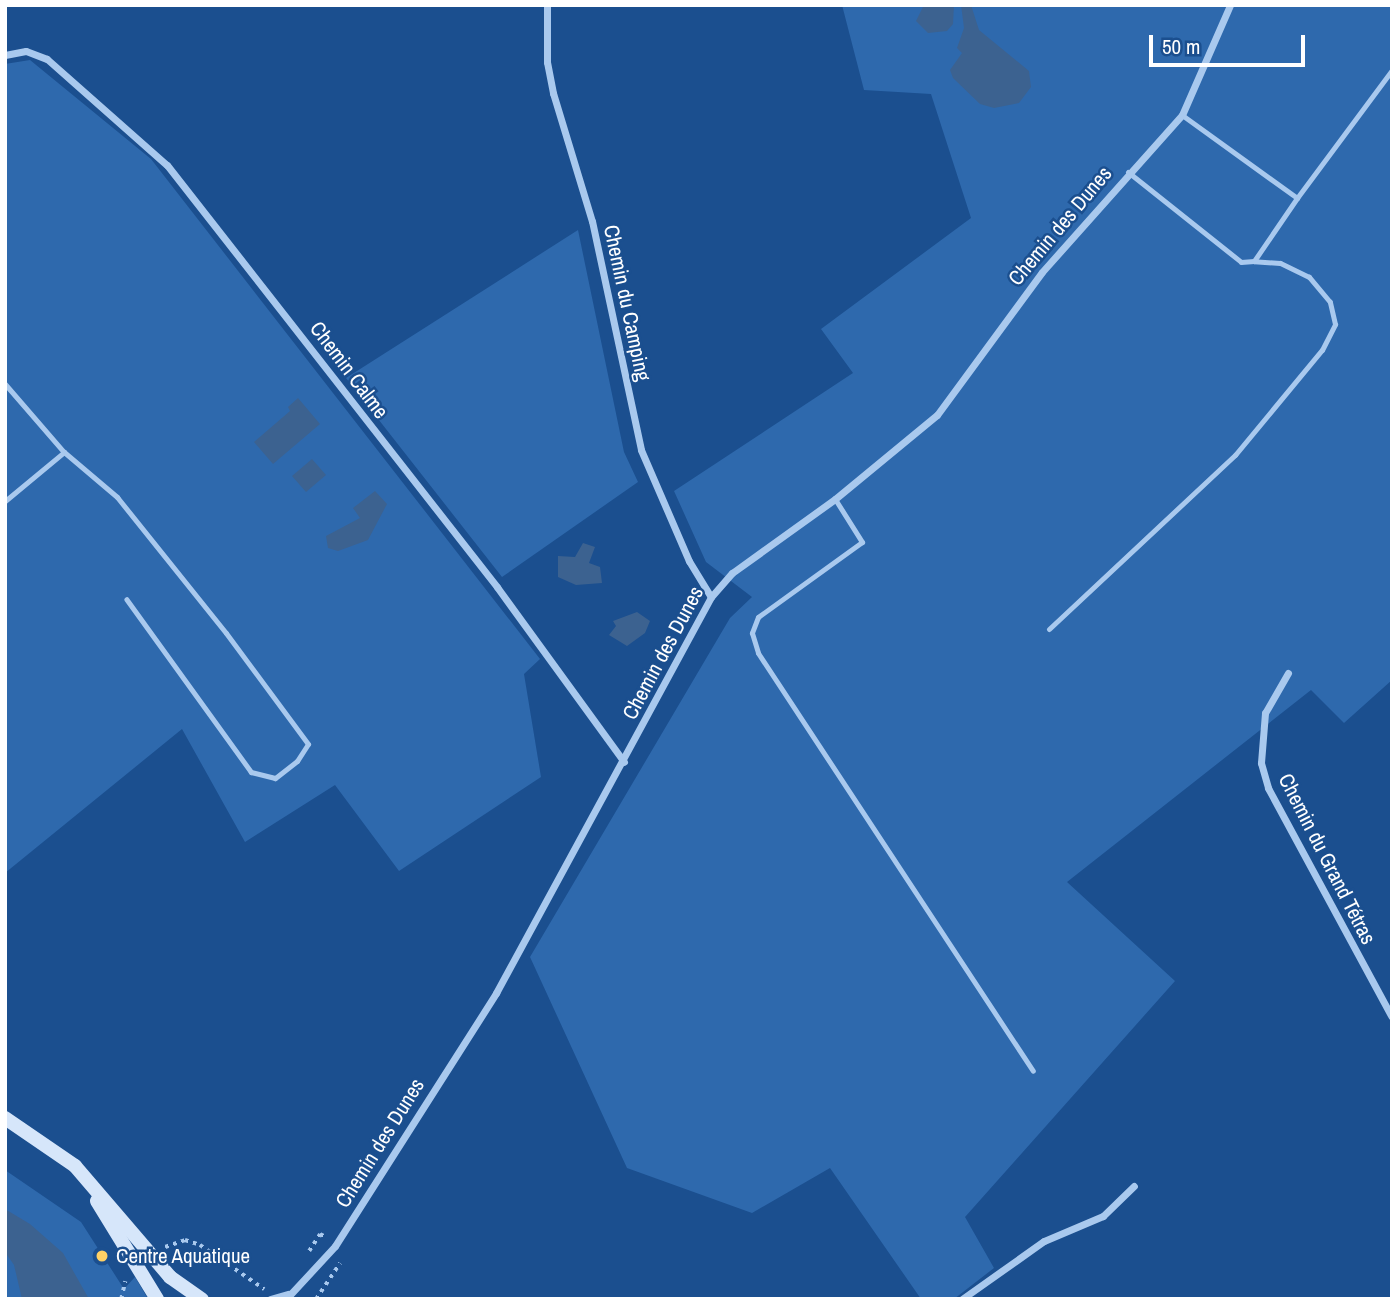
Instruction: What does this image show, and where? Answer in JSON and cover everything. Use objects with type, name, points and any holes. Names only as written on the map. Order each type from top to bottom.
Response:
[{"type":"street","name":"Chemin du Camping","points":[[547,5],[547,62],[553,93],[592,221],[640,450],[689,561],[711,597]]},
{"type":"street","name":"Chemin des Dunes","points":[[270,1299],[288,1296],[308,1279],[337,1243],[496,993],[624,762],[711,597],[732,573],[835,499],[937,415],[1042,272],[1128,172],[1182,115],[1230,5]]},
{"type":"street","name":"Chemin Calme","points":[[5,55],[26,51],[47,59],[167,165],[497,587],[624,762]]},
{"type":"street","name":"Chemin du Grand Tétras","points":[[1288,673],[1265,713],[1261,763],[1268,788],[1392,1017]]},
{"type":"street","points":[[5,1118],[44,1141],[87,1181],[170,1277],[202,1299]]},
{"type":"street","points":[[87,1181],[114,1235],[140,1267],[157,1299]]},
{"type":"street","points":[[962,1299],[1044,1241],[1103,1216],[1133,1186]]},
{"type":"lane","points":[[1254,261],[1297,198],[1392,71]]},
{"type":"lane","points":[[1182,115],[1297,198]]},
{"type":"lane","points":[[1049,629],[1235,455],[1322,350],[1335,324],[1330,302],[1308,277],[1280,263],[1241,262],[1128,172]]},
{"type":"lane","points":[[5,384],[64,452],[117,497],[226,633],[308,744],[297,761],[275,778],[251,772],[126,599]]},
{"type":"lane","points":[[5,501],[64,452]]},
{"type":"lane","points":[[835,499],[862,541],[758,617],[752,633],[758,653],[1033,1072]]},
{"type":"path","points":[[304,1258],[320,1234],[349,1250],[316,1299]]},
{"type":"path","points":[[152,1256],[185,1240],[267,1289]]},
{"type":"path","points":[[121,1299],[127,1279],[140,1267]]},
{"type":"shaded area","points":[[842,5],[1392,5],[1392,680],[1344,723],[1311,690],[1067,882],[1175,981],[965,1217],[994,1268],[954,1299],[921,1299],[830,1168],[752,1213],[627,1168],[530,957],[730,618],[752,597],[706,562],[674,491],[853,373],[821,329],[971,218],[931,94],[864,90]]},
{"type":"shaded area","points":[[924,5],[954,5],[953,24],[947,31],[928,33],[916,21]]},
{"type":"shaded area","points":[[961,5],[971,5],[979,30],[1029,71],[1031,87],[1019,103],[994,108],[980,104],[953,78],[950,70],[962,53],[957,48],[964,28]]},
{"type":"shaded area","points":[[30,60],[151,159],[540,659],[524,674],[541,777],[399,871],[335,785],[245,842],[182,729],[5,873],[5,64]]},
{"type":"shaded area","points":[[578,230],[624,452],[638,482],[502,577],[346,378]]},
{"type":"shaded area","points":[[298,398],[320,424],[273,464],[254,442],[290,411],[288,407]]},
{"type":"shaded area","points":[[312,459],[326,475],[306,492],[292,476]]},
{"type":"shaded area","points":[[375,491],[387,504],[368,540],[338,551],[328,548],[326,536],[360,518],[353,508]]},
{"type":"shaded area","points":[[583,543],[595,547],[589,563],[600,567],[602,583],[576,585],[558,577],[558,556],[575,557]]},
{"type":"shaded area","points":[[637,612],[650,621],[645,633],[627,646],[609,635],[616,626],[613,621]]},
{"type":"shaded area","points":[[5,1170],[81,1222],[124,1289],[135,1277],[148,1299],[5,1299]]},
{"type":"shaded area","points":[[5,1209],[30,1224],[63,1253],[89,1299],[22,1299],[14,1265],[5,1252]]},
{"type":"place","name":"Centre Aquatique","points":[[102,1256]]}]
